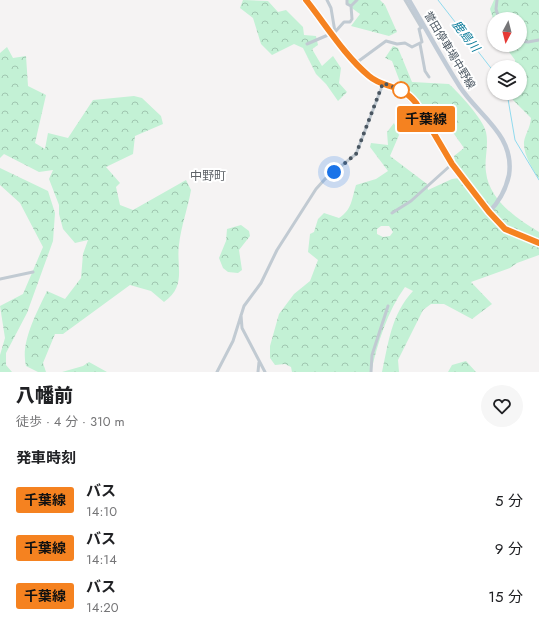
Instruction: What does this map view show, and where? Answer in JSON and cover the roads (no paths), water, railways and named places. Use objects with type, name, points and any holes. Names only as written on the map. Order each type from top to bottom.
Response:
[{"type":"highway","points":[[306,0],[369,77],[398,88],[413,98],[452,164],[489,212],[505,229],[539,244]]},
{"type":"main road","name":"誉田停車場中野線","points":[[409,0],[422,27],[461,88],[473,104],[501,135],[506,146],[509,158],[508,180],[503,194],[489,212]]},
{"type":"street","points":[[327,0],[331,8],[333,32]]},
{"type":"street","points":[[347,0],[347,4],[351,6]]},
{"type":"street","points":[[307,44],[333,32],[344,22],[351,21],[351,6],[357,0]]},
{"type":"street","points":[[405,0],[422,27],[419,32],[422,42],[420,44],[425,71],[429,78]]},
{"type":"street","points":[[497,0],[497,12]]},
{"type":"street","points":[[527,42],[539,40]]},
{"type":"street","points":[[356,63],[386,41],[397,44],[405,43],[412,48],[420,44]]},
{"type":"street","points":[[217,372],[233,341],[241,313],[247,300],[261,283],[277,250],[316,189],[325,179],[356,154],[383,83]]},
{"type":"street","points":[[392,212],[411,201],[452,164]]},
{"type":"street","points":[[0,278],[33,272]]},
{"type":"street","points":[[371,372],[372,355],[388,306]]},
{"type":"street","points":[[241,313],[242,328],[265,372]]},
{"type":"street","points":[[258,372],[259,362]]},
{"type":"waterway","name":"鹿島川","points":[[438,0],[487,63]]},
{"type":"waterway","name":"鹿島川","points":[[508,100],[515,140],[539,180]]},
{"type":"district","name":"中野町","points":[[208,176]]}]
